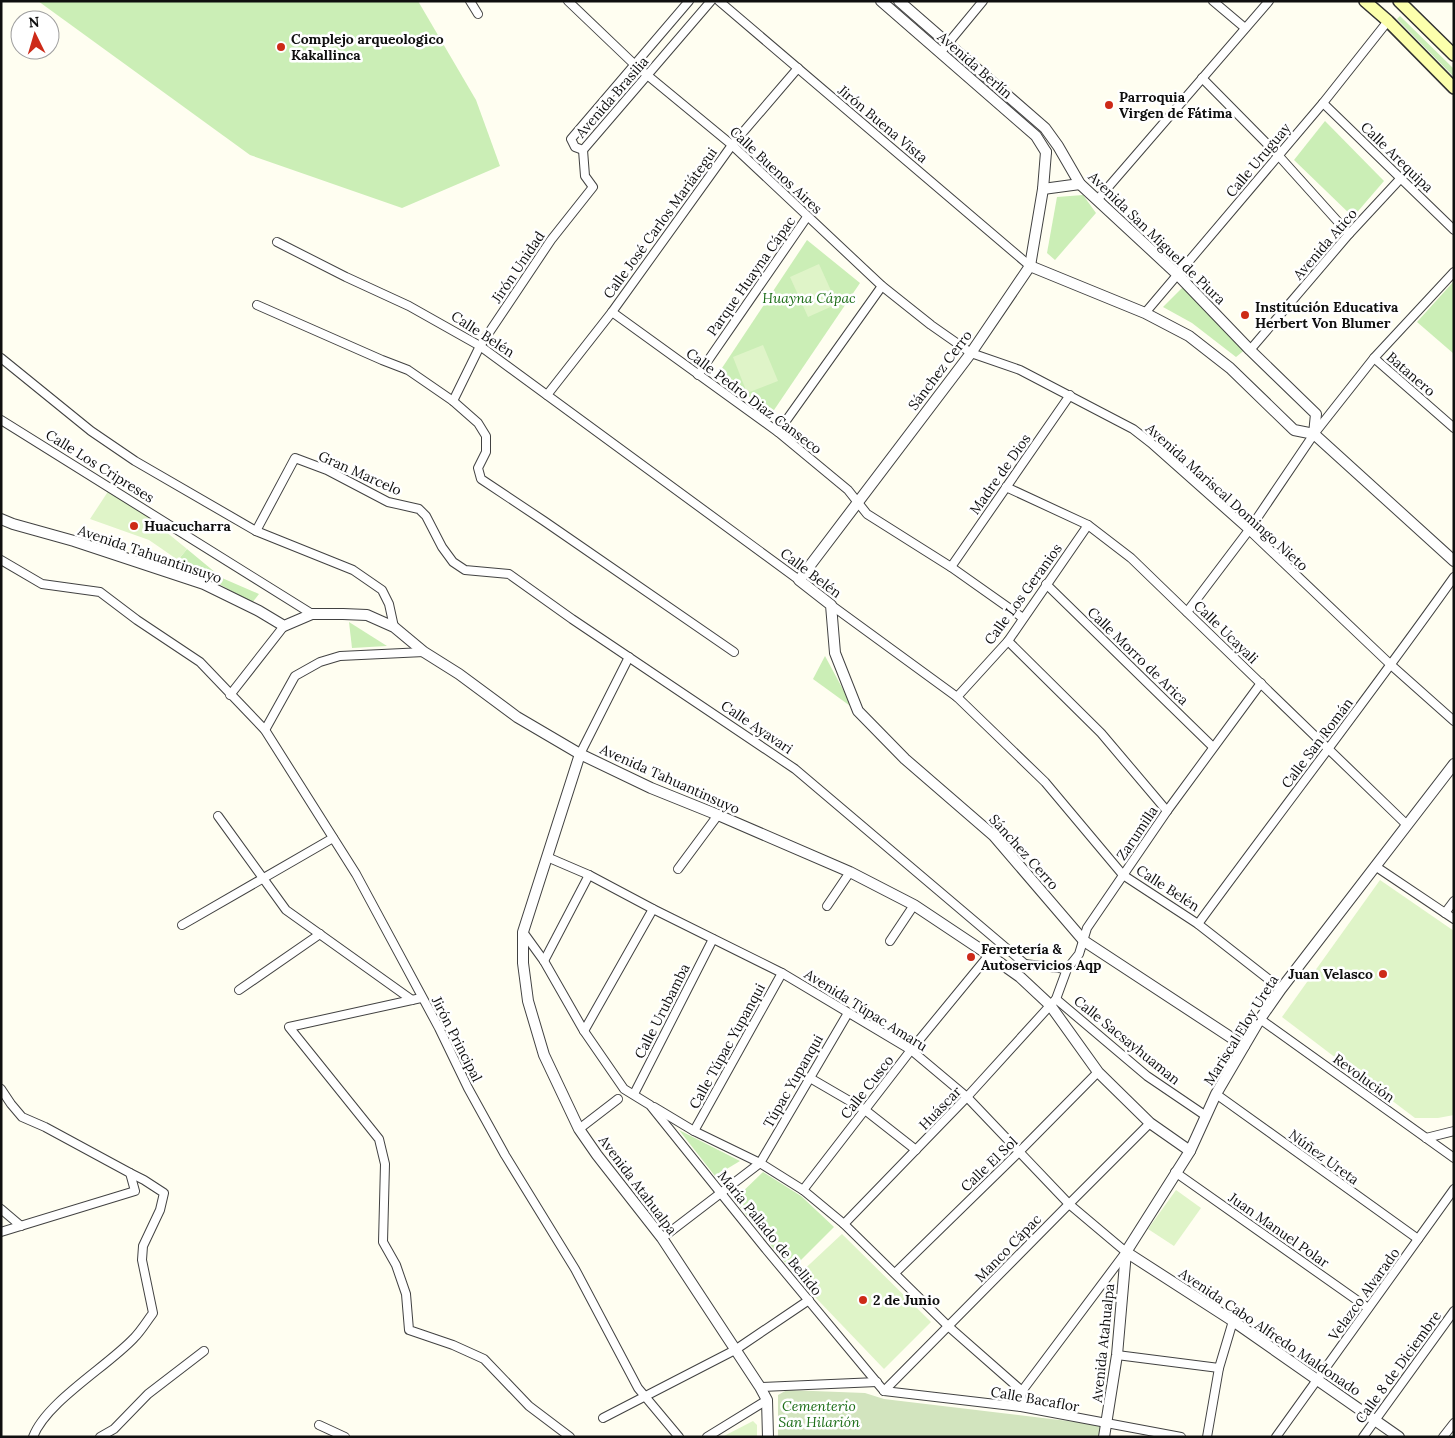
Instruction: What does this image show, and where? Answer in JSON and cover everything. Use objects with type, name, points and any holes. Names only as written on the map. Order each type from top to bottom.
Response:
[{"type":"main road","points":[[1365,1],[1388,21],[1454,88]]},
{"type":"main road","points":[[1403,3],[1454,55]]},
{"type":"street","points":[[470,1],[478,14]]},
{"type":"street","name":"Calle Buenos Aires","points":[[568,1],[635,65],[732,145],[882,286],[931,325],[971,353]]},
{"type":"street","name":"Avenida Brasilia","points":[[689,1],[571,139],[575,147],[583,150],[711,1]]},
{"type":"street","name":"Jirón Buena Vista","points":[[719,1],[1030,266]]},
{"type":"street","name":"Avenida Berlín","points":[[881,1],[1036,136],[1046,152]]},
{"type":"street","name":"Avenida Berlín","points":[[899,1],[1045,128],[1058,146]]},
{"type":"street","points":[[940,53],[983,1]]},
{"type":"street","points":[[1213,1],[1245,28]]},
{"type":"street","points":[[1098,199],[1269,1]]},
{"type":"street","name":"Calle Uruguay","points":[[1145,313],[1323,103],[1388,21]]},
{"type":"street","name":"Calle José Carlos Mariátegui","points":[[547,395],[612,312],[732,145],[798,68]]},
{"type":"street","points":[[1202,78],[1278,155],[1349,234]]},
{"type":"street","name":"Calle Arequipa","points":[[1323,103],[1454,230]]},
{"type":"street","points":[[1046,152],[1058,146]]},
{"type":"street","name":"Avenida San Miguel de Piura","points":[[1058,146],[1080,184],[1177,274],[1250,350],[1316,414],[1314,434]]},
{"type":"street","name":"Jirón Unidad","points":[[453,402],[480,346],[551,240],[594,187],[585,176],[583,150]]},
{"type":"street","name":"Sánchez Cerro","points":[[799,580],[971,353],[1030,266],[1043,190],[1046,152]]},
{"type":"street","name":"Avenida Atico","points":[[1250,350],[1349,234],[1401,178]]},
{"type":"street","points":[[1043,190],[1080,184]]},
{"type":"street","name":"Parque Huayna Cápac","points":[[698,375],[807,217]]},
{"type":"street","name":"Calle Belén","points":[[277,242],[409,306],[480,346],[957,697],[1045,782],[1123,875],[1198,924],[1281,988]]},
{"type":"street","points":[[1030,266],[1145,313],[1189,336],[1230,368],[1294,430],[1314,434],[1454,561]]},
{"type":"street","points":[[1187,612],[1249,530],[1314,434],[1374,358],[1454,272]]},
{"type":"street","points":[[778,432],[882,286]]},
{"type":"street","points":[[257,305],[408,370],[453,402],[478,423],[486,436],[486,452],[478,468],[481,479],[734,652]]},
{"type":"street","name":"Calle Pedro Diaz Canseco","points":[[612,312],[778,432],[848,490],[867,514],[951,567],[1023,618]]},
{"type":"street","name":"Avenida Mariscal Domingo Nieto","points":[[971,353],[1020,370],[1070,395],[1133,430],[1152,443],[1249,530],[1391,665],[1454,721]]},
{"type":"street","points":[[1,358],[91,431],[135,461],[256,531],[353,570],[382,590],[389,604],[394,627]]},
{"type":"street","name":"Batanero","points":[[1374,358],[1454,428]]},
{"type":"street","name":"Madre de Dios","points":[[951,567],[1070,395]]},
{"type":"street","name":"Calle Los Cripreses","points":[[1,420],[312,614]]},
{"type":"street","name":"Gran Marcelo","points":[[256,531],[294,458],[327,470],[388,502],[418,509],[426,516],[442,547],[450,556]]},
{"type":"street","name":"Calle Ucayali","points":[[1006,486],[1088,525],[1131,558],[1406,824]]},
{"type":"street","name":"Avenida Tahuantinsuyo","points":[[1,519],[204,584],[284,626],[312,614],[343,614],[368,615],[394,627],[424,652],[459,674],[517,717],[580,754],[651,788],[850,872],[914,905],[989,955],[1053,1002],[1098,1072],[1150,1124],[1190,1151]]},
{"type":"street","name":"Calle Los Geranios","points":[[957,697],[1008,641],[1088,525]]},
{"type":"street","name":"Calle Ayavari","points":[[450,556],[453,562],[465,570],[509,574],[572,619],[795,769],[1026,964]]},
{"type":"street","name":"Jirón Principal","points":[[1,560],[42,584],[100,592],[200,662],[265,730],[356,874],[468,1088],[505,1155],[575,1269],[593,1306],[644,1397],[679,1437]]},
{"type":"street","name":"Calle San Román","points":[[1198,924],[1391,665],[1454,576]]},
{"type":"street","name":"Calle Morro de Arica","points":[[1046,584],[1212,747]]},
{"type":"street","name":"Sánchez Cerro","points":[[830,605],[835,653],[858,711],[905,759],[994,836],[1084,941],[1244,1046]]},
{"type":"street","points":[[230,695],[284,626]]},
{"type":"street","points":[[1008,641],[1101,733],[1167,811]]},
{"type":"street","points":[[265,730],[295,676],[320,662],[340,656],[424,652]]},
{"type":"street","points":[[580,754],[629,657]]},
{"type":"street","name":"Zarumilla","points":[[1053,1002],[1067,969],[1079,954],[1087,928],[1212,747],[1261,683]]},
{"type":"street","name":"Avenida Atahualpa","points":[[580,754],[523,932],[523,963],[528,1001],[544,1055],[579,1129],[662,1238],[760,1387],[767,1400],[768,1437]]},
{"type":"street","name":"Mariscal Eloy Ureta","points":[[1126,1252],[1190,1151],[1216,1094],[1260,1019],[1281,988],[1454,764]]},
{"type":"street","points":[[678,869],[718,815]]},
{"type":"street","points":[[218,816],[286,910],[412,1000]]},
{"type":"street","points":[[182,924],[333,838]]},
{"type":"street","name":"Avenida Túpac Amaru","points":[[547,857],[589,875],[782,973],[911,1050],[967,1097],[1068,1204],[1126,1252]]},
{"type":"street","points":[[1375,866],[1454,919]]},
{"type":"street","points":[[827,906],[850,872]]},
{"type":"street","points":[[544,961],[589,875]]},
{"type":"street","points":[[1446,913],[1454,901]]},
{"type":"street","points":[[890,941],[914,905]]},
{"type":"street","points":[[584,1031],[653,909]]},
{"type":"street","points":[[523,932],[544,961],[584,1031],[624,1089],[634,1094]]},
{"type":"street","points":[[239,990],[320,934]]},
{"type":"street","name":"Calle Urubamba","points":[[634,1094],[713,939]]},
{"type":"street","name":"Calle Cusco","points":[[803,1190],[911,1050],[989,955]]},
{"type":"street","points":[[1020,977],[1026,964],[1067,969]]},
{"type":"street","name":"Calle Túpac Yupanqui","points":[[694,1131],[782,973]]},
{"type":"street","points":[[421,998],[289,1027],[379,1139],[385,1164],[383,1242],[396,1266],[406,1294],[409,1330],[454,1345],[484,1359],[529,1406],[570,1437]]},
{"type":"street","name":"Huáscar","points":[[844,1224],[967,1097],[1053,1002]]},
{"type":"street","name":"Calle Sacsayhuaman","points":[[1053,1002],[1147,1076],[1206,1116]]},
{"type":"street","name":"Túpac Yupanqui","points":[[760,1162],[848,1013]]},
{"type":"street","name":"Revolución","points":[[1260,1019],[1454,1158]]},
{"type":"street","name":"Calle El Sol","points":[[895,1273],[1098,1072]]},
{"type":"street","points":[[810,1078],[865,1110],[916,1150]]},
{"type":"street","points":[[1,1088],[22,1117],[45,1127],[144,1180],[164,1193],[160,1210],[143,1246],[142,1260],[153,1313],[135,1338],[50,1411],[36,1428],[33,1437]]},
{"type":"street","name":"María Pallado de Bellido","points":[[634,1094],[650,1105],[884,1391]]},
{"type":"street","name":"Núñez Ureta","points":[[1216,1094],[1418,1239]]},
{"type":"street","points":[[579,1129],[618,1099]]},
{"type":"street","points":[[650,1105],[694,1131],[760,1162],[803,1190],[844,1224],[948,1326],[1022,1391]]},
{"type":"street","name":"Manco Cápac","points":[[884,1391],[1068,1204],[1150,1124]]},
{"type":"street","points":[[1426,1138],[1454,1131]]},
{"type":"street","points":[[662,1238],[760,1162]]},
{"type":"street","name":"Juan Manuel Polar","points":[[1175,1172],[1368,1308]]},
{"type":"street","points":[[1,1232],[135,1190],[130,1173]]},
{"type":"street","name":"Velazco Alvarado","points":[[1276,1437],[1454,1190]]},
{"type":"street","points":[[1,1209],[21,1226]]},
{"type":"street","points":[[1021,1407],[1022,1391],[1126,1252]]},
{"type":"street","name":"Avenida Atahualpa","points":[[1104,1437],[1118,1355],[1126,1252]]},
{"type":"street","name":"Avenida Cabo Alfredo Maldonado","points":[[1126,1252],[1233,1320],[1399,1437]]},
{"type":"street","points":[[603,1418],[735,1350],[809,1300]]},
{"type":"street","name":"Calle 8 de Diciembre","points":[[1363,1437],[1454,1311]]},
{"type":"street","points":[[1207,1437],[1219,1368],[1233,1320]]},
{"type":"street","points":[[100,1437],[114,1429],[148,1394],[204,1351]]},
{"type":"street","points":[[1118,1355],[1219,1368]]},
{"type":"street","points":[[760,1387],[877,1382]]},
{"type":"street","name":"Calle Bacaflor","points":[[884,1391],[1021,1407],[1181,1437]]},
{"type":"street","points":[[707,1437],[767,1400]]},
{"type":"street","points":[[1444,1437],[1454,1423]]},
{"type":"street","points":[[319,1425],[345,1437]]},
{"type":"green space","points":[[38,1],[418,1],[476,100],[500,166],[402,208],[250,155],[60,17],[60,10],[50,10]]},
{"type":"green space","points":[[1400,16],[1454,69],[1454,77],[1397,19]]},
{"type":"green space","points":[[1325,121],[1384,181],[1353,217],[1294,160]]},
{"type":"green space","points":[[1083,195],[1096,213],[1055,260],[1047,253],[1057,197]]},
{"type":"green space","name":"Huayna Cápac","points":[[807,240],[860,283],[772,413],[718,374]]},
{"type":"green space","points":[[819,264],[837,304],[808,317],[790,277]]},
{"type":"green space","points":[[1454,281],[1454,354],[1417,322]]},
{"type":"green space","points":[[1183,287],[1247,348],[1236,357],[1192,323],[1163,307]]},
{"type":"green space","points":[[763,345],[778,381],[747,393],[733,357]]},
{"type":"green space","name":"Huacucharra","points":[[111,487],[187,549],[178,560],[149,540],[90,519]]},
{"type":"green space","points":[[187,549],[222,578],[259,594],[252,603],[178,560]]},
{"type":"green space","points":[[349,622],[387,646],[352,648]]},
{"type":"green space","points":[[825,656],[853,708],[813,679]]},
{"type":"green space","name":"Juan Velasco","points":[[1380,880],[1454,931],[1454,1115],[1438,1118],[1415,1118],[1282,1017]]},
{"type":"green space","points":[[679,1130],[740,1161],[715,1176]]},
{"type":"green space","points":[[763,1172],[801,1196],[834,1227],[791,1270],[734,1200]]},
{"type":"green space","points":[[1176,1190],[1201,1208],[1174,1246],[1148,1229]]},
{"type":"green space","name":"2 de Junio","points":[[842,1234],[931,1322],[884,1369],[796,1277]]},
{"type":"green space","name":"Cementerio San Hilarión","points":[[787,1390],[865,1393],[884,1399],[1101,1425],[1098,1437],[778,1437],[778,1395]]},
{"type":"green space","points":[[753,1421],[757,1425],[757,1437],[722,1437]]},
{"type":"place","name":"Complejo arqueologico Kakallinca","points":[[281,47]]},
{"type":"place","name":"Parroquia Virgen de Fátima","points":[[1109,105]]},
{"type":"place","name":"Institución Educativa Herbert Von Blumer","points":[[1245,315]]},
{"type":"place","name":"Huacucharra","points":[[134,526]]},
{"type":"place","name":"Ferretería & Autoservicios Aqp","points":[[971,957]]},
{"type":"place","name":"Juan Velasco","points":[[1383,974]]},
{"type":"place","name":"2 de Junio","points":[[863,1300]]}]
